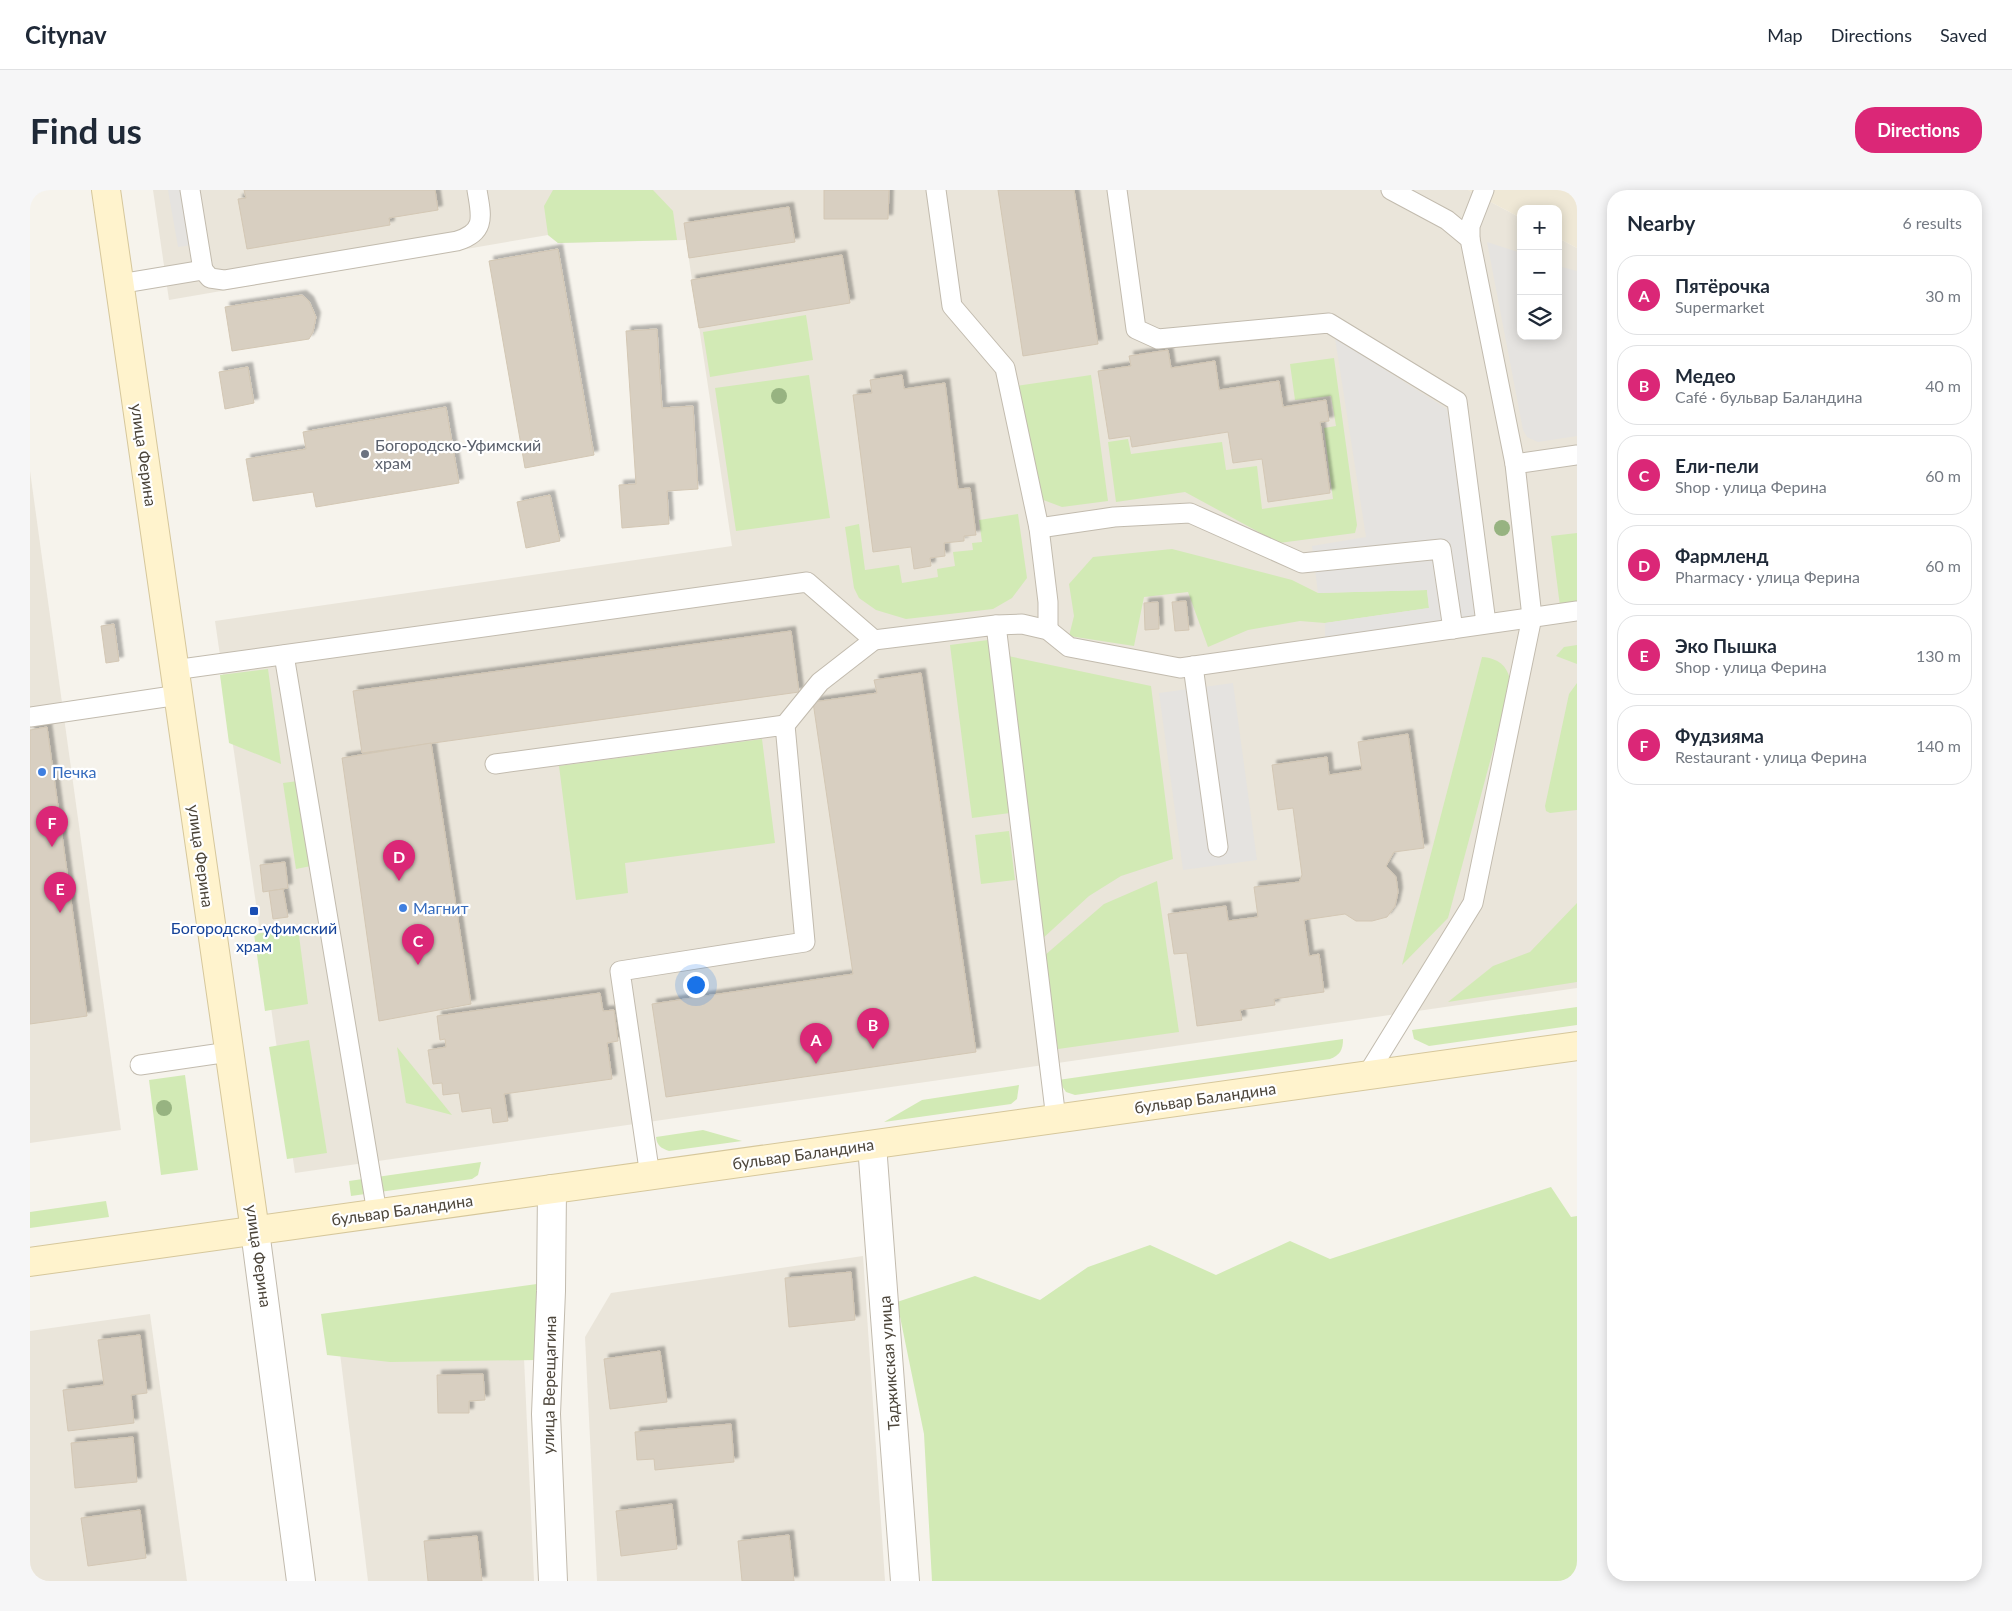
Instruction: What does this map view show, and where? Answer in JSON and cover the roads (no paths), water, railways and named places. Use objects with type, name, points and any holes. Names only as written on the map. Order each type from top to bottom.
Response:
[{"type":"main road","name":"улица Ферина","points":[[106,190],[255,1231]]},
{"type":"main road","name":"бульвар Баландина","points":[[30,1262],[1577,1046]]},
{"type":"street","name":"Таджикская улица","points":[[872,1144],[905,1581]]},
{"type":"street","name":"улица Верещагина","points":[[552,1189],[551,1291],[546,1414],[553,1581]]},
{"type":"street","name":"улица Ферина","points":[[255,1231],[302,1581]]},
{"type":"lane","points":[[190,190],[203,270],[210,278],[224,280],[467,238],[478,226],[482,217],[477,190]]},
{"type":"lane","points":[[936,190],[952,306],[1005,368],[1039,528],[1048,602],[1048,630]]},
{"type":"lane","points":[[1117,190],[1136,329],[1158,339],[1329,323],[1457,401],[1486,623]]},
{"type":"lane","points":[[1391,190],[1447,220],[1470,239]]},
{"type":"lane","points":[[1367,1076],[1473,902],[1532,617],[1515,464],[1470,239],[1470,226],[1484,190]]},
{"type":"lane","points":[[120,284],[203,270]]},
{"type":"lane","points":[[1515,464],[1577,455]]},
{"type":"lane","points":[[1039,528],[1114,517],[1190,513],[1302,564],[1441,550],[1453,629]]},
{"type":"lane","points":[[30,718],[284,655],[807,582],[874,640]]},
{"type":"lane","points":[[496,764],[785,725],[820,682],[874,640],[996,625],[1022,624],[1048,630],[1069,647],[1180,668],[1577,611]]},
{"type":"lane","points":[[996,625],[1056,1119]]},
{"type":"lane","points":[[284,655],[378,1213]]},
{"type":"lane","points":[[1193,666],[1218,847]]},
{"type":"lane","points":[[650,1176],[620,971],[805,942],[785,725]]},
{"type":"lane","points":[[140,1065],[229,1052]]},
{"type":"place","name":"Богородско-Уфимский храм","points":[[365,454]]},
{"type":"place","name":"Печка","points":[[42,772]]},
{"type":"place","name":"Фудзияма","points":[[52,847]]},
{"type":"place","name":"Фармленд","points":[[399,881]]},
{"type":"place","name":"Магнит","points":[[403,908]]},
{"type":"place","name":"Богородско-уфимский храм","points":[[254,911]]},
{"type":"place","name":"Эко Пышка","points":[[60,913]]},
{"type":"place","name":"Ели-пели","points":[[418,965]]},
{"type":"place","name":"Медео","points":[[873,1049]]},
{"type":"place","name":"Пятёрочка","points":[[816,1064]]}]
